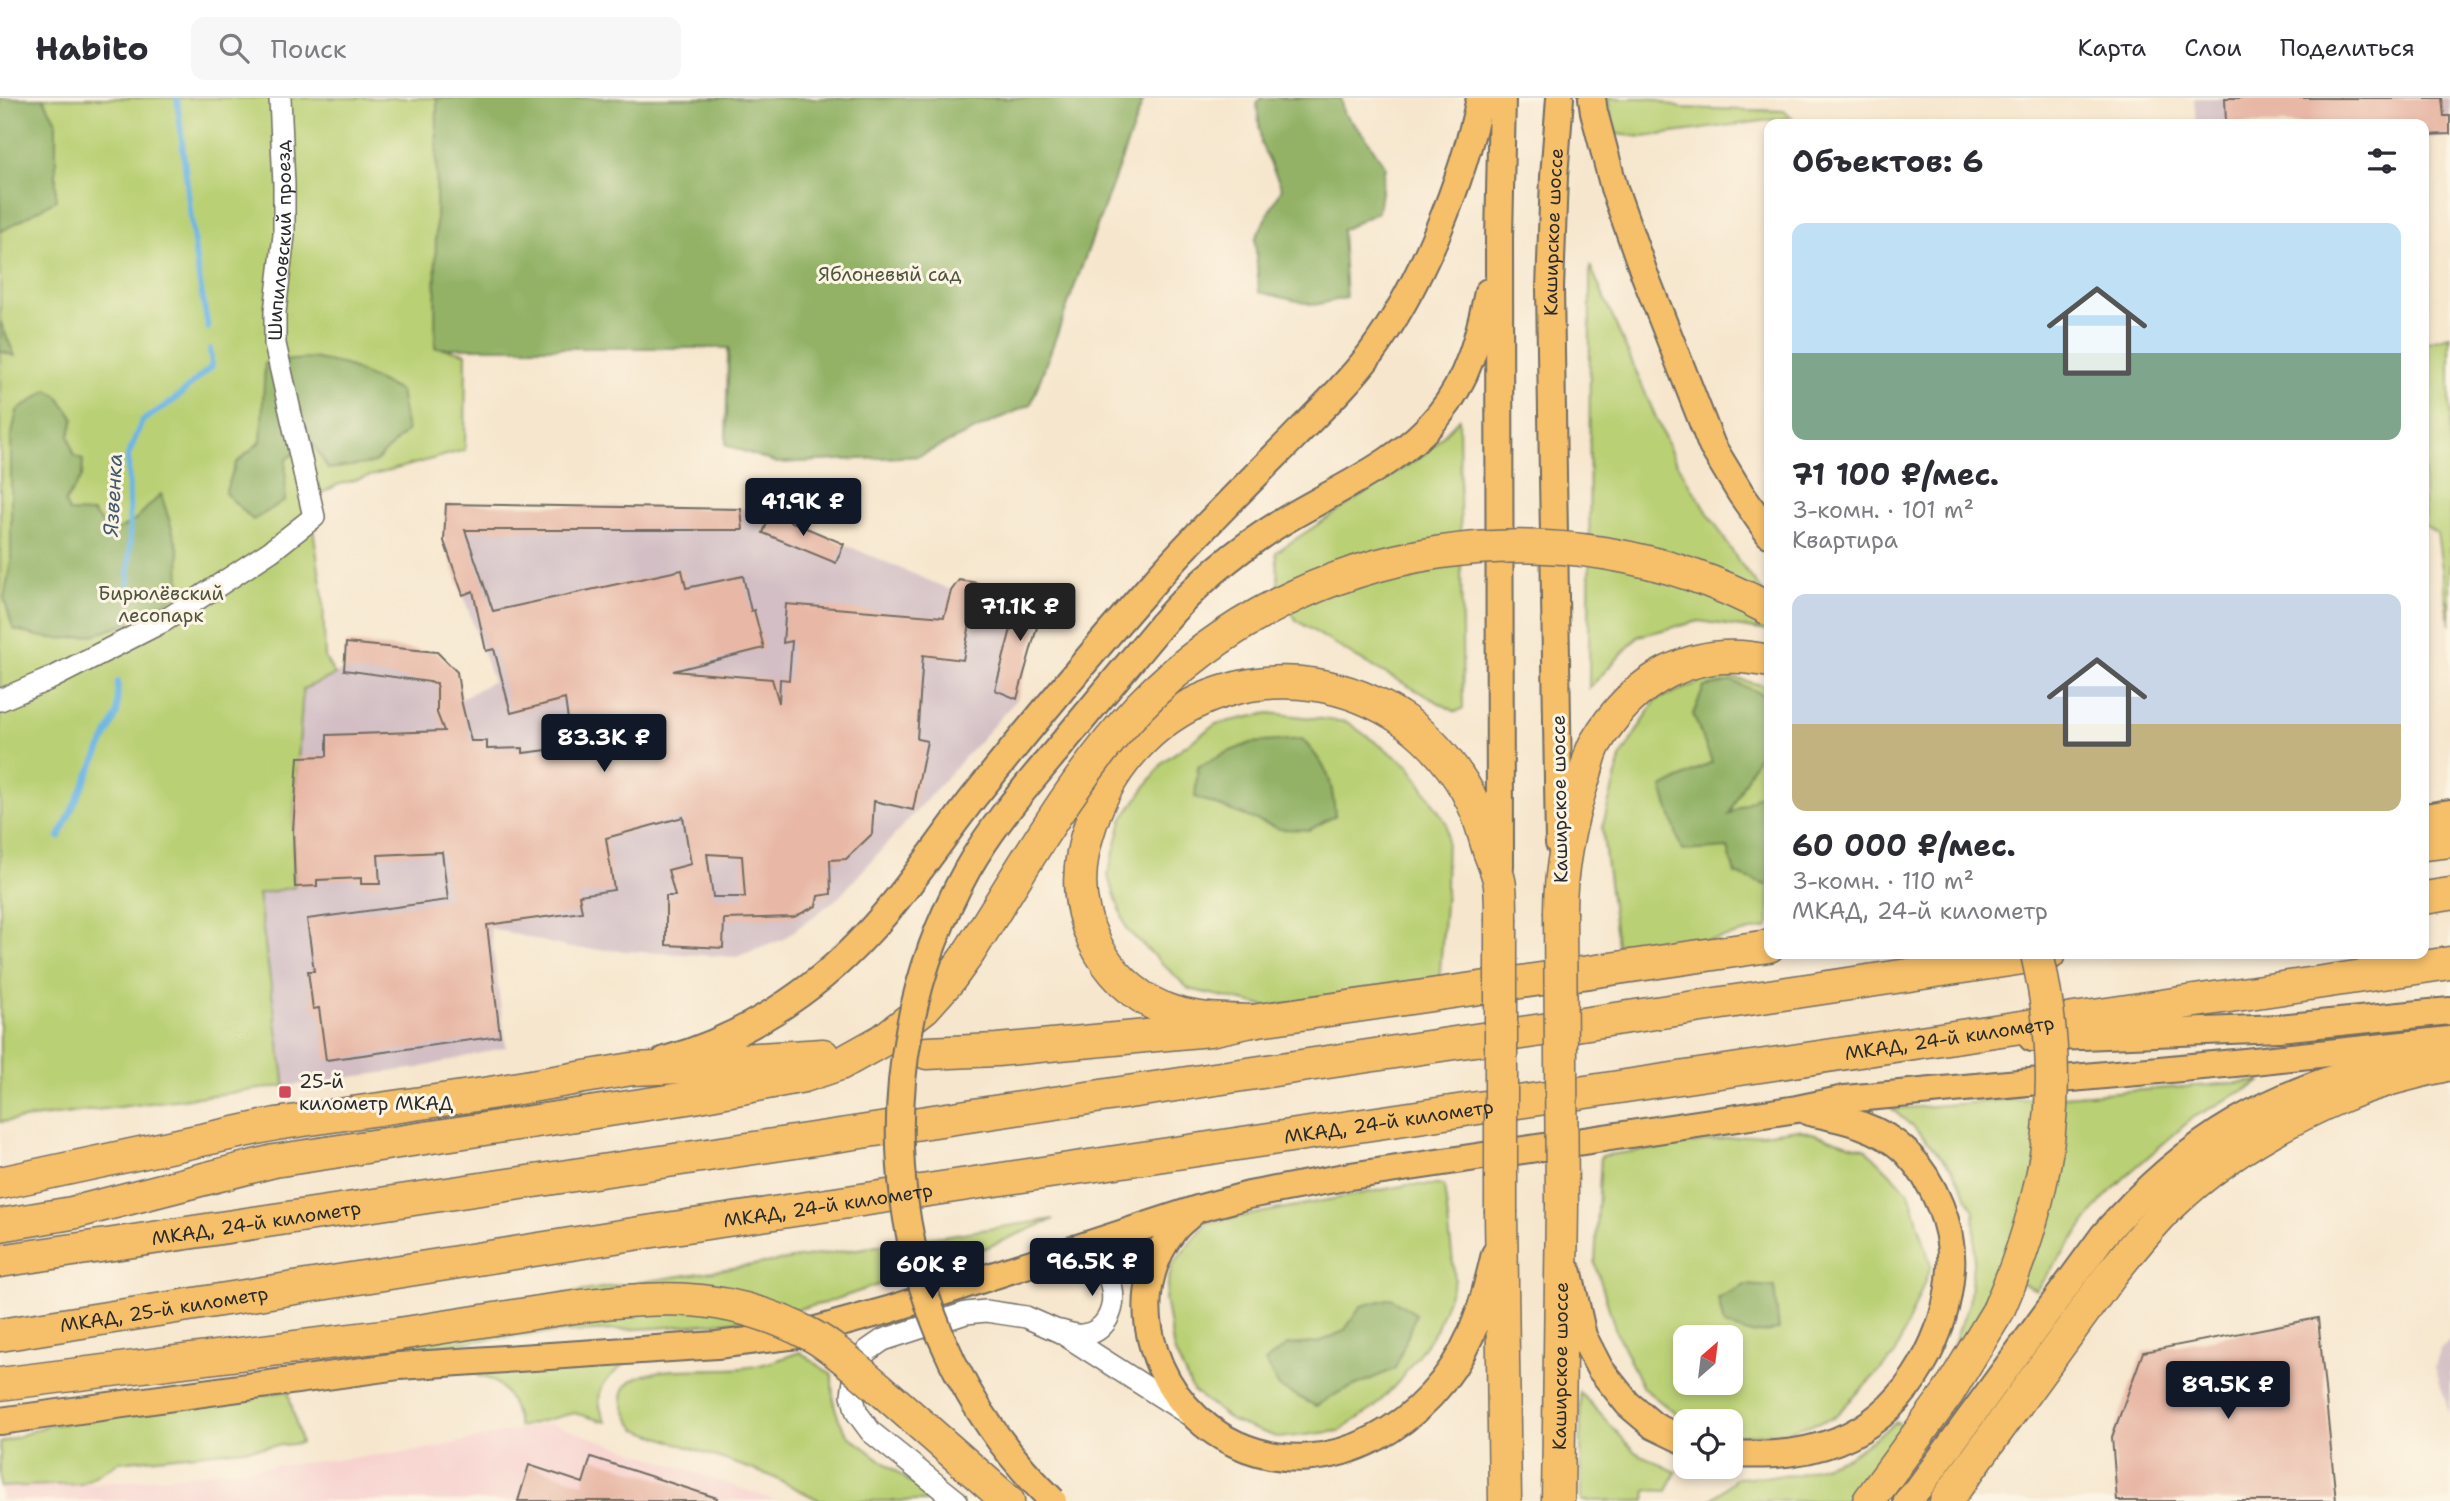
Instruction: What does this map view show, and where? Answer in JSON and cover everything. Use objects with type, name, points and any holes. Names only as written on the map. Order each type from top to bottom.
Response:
[{"type":"highway","points":[[0,1225],[72,1213],[274,1161],[694,1097],[804,1076],[840,1063],[883,1040],[924,1008],[950,979],[1072,792],[1102,750],[1141,705],[1190,660],[1242,625],[1319,585],[1392,560],[1467,548],[1533,545],[1610,553],[1677,569],[1740,593],[1764,606]]},
{"type":"highway","points":[[1560,900],[1575,804],[1593,746],[1614,717],[1643,687],[1672,668],[1715,656],[1764,660]]},
{"type":"highway","points":[[1252,1021],[1189,1016],[1165,1009],[1131,992],[1102,959],[1084,921],[1078,876],[1085,841],[1096,808],[1116,772],[1147,735],[1185,706],[1223,690],[1265,682],[1307,682],[1346,691],[1385,707],[1415,728],[1447,761],[1472,801],[1500,884],[1505,1501]]},
{"type":"highway","points":[[2429,843],[2450,841]]},
{"type":"highway","points":[[2429,897],[2450,894]]},
{"type":"highway","name":"Каширское шоссе","points":[[1558,1501],[1562,1240],[1560,900]]},
{"type":"highway","points":[[927,1053],[997,1050],[1210,1030],[1252,1021],[1764,947]]},
{"type":"highway","name":"МКАД, 24-й километр","points":[[0,1261],[2016,959]]},
{"type":"highway","points":[[1869,1501],[1948,1392],[1998,1311],[2017,1268],[2032,1222],[2045,1168],[2052,1112],[2052,1049],[2046,993],[2038,959]]},
{"type":"highway","name":"МКАД, 24-й километр","points":[[327,1283],[668,1229],[2450,963]]},
{"type":"highway","points":[[0,1183],[276,1124],[632,1069],[823,1055]]},
{"type":"highway","points":[[1946,1501],[2112,1273],[2172,1204],[2252,1144],[2303,1114],[2344,1095],[2395,1077],[2450,1064]]},
{"type":"highway","name":"МКАД, 25-й километр","points":[[0,1335],[327,1283]]},
{"type":"highway","points":[[0,1384],[399,1334],[616,1301],[689,1298],[731,1305],[776,1319],[812,1336],[878,1387],[1008,1501]]},
{"type":"main road","points":[[632,1069],[685,1055],[752,1024],[797,996],[838,964],[868,934],[1017,744],[1140,598],[1192,540],[1326,404],[1370,354],[1417,275],[1445,211],[1480,98]]},
{"type":"main road","points":[[1500,884],[1499,239],[1502,98]]},
{"type":"main road","name":"Каширское шоссе","points":[[1560,98],[1550,289],[1560,900]]},
{"type":"main road","points":[[1592,98],[1623,212],[1644,273],[1712,446],[1764,527]]},
{"type":"main road","points":[[1053,1501],[1004,1446],[969,1393],[941,1339],[914,1260],[901,1189],[900,1080],[909,1023],[925,965],[943,918],[967,870],[995,826],[1183,600],[1245,546],[1389,459],[1417,438],[1440,414],[1471,361],[1499,239]]},
{"type":"main road","points":[[2429,816],[2450,813]]},
{"type":"main road","points":[[1926,1042],[2279,1028],[2450,1011]]},
{"type":"main road","points":[[0,1421],[399,1366],[717,1345],[798,1335],[888,1310],[1197,1209],[1249,1195],[1350,1176],[1797,1109],[1845,1099],[2450,1040]]},
{"type":"main road","points":[[1907,1501],[2103,1236],[2131,1203],[2168,1169],[2209,1137],[2265,1105],[2312,1084],[2358,1069],[2450,1051]]},
{"type":"main road","points":[[1743,1455],[1770,1456],[1811,1450],[1851,1435],[1882,1415],[1908,1389],[1930,1352],[1951,1269],[1950,1242],[1942,1210],[1926,1179],[1906,1153],[1886,1136],[1852,1120],[1797,1109]]},
{"type":"main road","points":[[1197,1209],[1174,1229],[1160,1252],[1147,1305],[1155,1358],[1167,1384],[1186,1407],[1211,1429],[1236,1444],[1269,1455],[1299,1458],[1343,1453],[1380,1437],[1407,1419],[1436,1391],[1470,1336],[1485,1292],[1501,1223]]},
{"type":"main road","points":[[1562,1240],[1583,1336],[1600,1369],[1628,1404],[1654,1426],[1673,1435]]},
{"type":"street","name":"Шипиловский проезд","points":[[0,700],[62,673],[164,621],[271,551],[314,517],[275,344],[275,312],[284,235],[280,98]]},
{"type":"street","points":[[1053,1329],[1084,1335],[1103,1323],[1112,1303],[1111,1282],[1099,1263],[1079,1254],[1062,1253]]},
{"type":"street","points":[[957,1501],[871,1432],[857,1413],[852,1395],[856,1367],[867,1351],[883,1340],[966,1313],[1006,1313],[1026,1317],[1053,1329],[1211,1429]]},
{"type":"shaded area","points":[[2194,98],[2450,98],[2450,137],[2429,138],[2429,119],[2196,119]]},
{"type":"shaded area","points":[[446,504],[761,509],[951,590],[959,580],[1046,595],[1017,699],[839,897],[782,940],[736,957],[569,948],[490,928],[506,1047],[418,1068],[285,1086],[258,893],[295,886],[293,831],[303,689],[344,670],[346,643],[457,672],[461,699],[493,681],[444,541]]},
{"type":"shaded area","points":[[2450,1339],[2450,1416],[2435,1367],[2440,1350]]},
{"type":"shaded area","points":[[550,1423],[778,1501],[0,1501],[0,1488],[117,1482],[418,1451]]},
{"type":"green space","name":"Бирюлёвский лесопарк","points":[[0,98],[1144,98],[1031,404],[919,456],[777,463],[726,445],[728,348],[441,348],[466,353],[465,450],[337,485],[309,500],[323,597],[325,658],[335,675],[303,689],[293,831],[295,887],[258,894],[285,1086],[0,1122]]},
{"type":"green space","points":[[0,98],[43,98],[56,121],[56,200],[2,231],[0,231]]},
{"type":"green space","name":"Яблоневый сад","points":[[437,98],[1144,98],[1031,404],[919,456],[777,463],[726,445],[729,348],[435,348]]},
{"type":"green space","points":[[1261,98],[1341,98],[1343,112],[1365,136],[1385,166],[1378,212],[1342,230],[1346,298],[1314,305],[1259,292],[1255,239],[1282,188],[1261,144],[1257,102]]},
{"type":"green space","points":[[1607,98],[1650,98],[1680,108],[1784,111],[1792,117],[1643,137],[1616,134]]},
{"type":"green space","points":[[1590,265],[1673,457],[1737,559],[1764,594],[1764,630],[1699,621],[1639,636],[1589,688]]},
{"type":"green space","points":[[0,321],[15,356],[0,351]]},
{"type":"green space","points":[[2450,336],[2450,625],[2437,533],[2429,528],[2429,342]]},
{"type":"green space","points":[[313,358],[345,365],[400,391],[407,431],[374,463],[328,469],[311,440],[286,460],[285,501],[253,520],[225,493],[236,463],[261,441],[265,363]]},
{"type":"green space","name":"Бирюлёвский лесопарк","points":[[48,390],[58,396],[74,419],[69,436],[74,455],[83,460],[82,477],[65,502],[69,512],[93,513],[111,534],[134,521],[161,494],[179,551],[180,592],[119,627],[68,638],[35,636],[13,629],[4,598],[11,561],[11,438],[17,411]]},
{"type":"green space","points":[[1459,419],[1463,708],[1456,712],[1357,658],[1296,620],[1279,590],[1276,552],[1426,453]]},
{"type":"green space","points":[[1719,674],[1764,686],[1764,928],[1713,940],[1617,945],[1602,828],[1621,757],[1656,700]]},
{"type":"green space","points":[[1732,681],[1764,695],[1764,753],[1756,759],[1729,814],[1764,792],[1764,884],[1735,874],[1728,848],[1682,851],[1662,788],[1712,762],[1693,714],[1704,687]]},
{"type":"green space","points":[[1269,713],[1347,722],[1409,766],[1447,824],[1446,890],[1439,984],[1269,1007],[1189,989],[1127,930],[1108,876],[1122,820],[1164,761],[1216,724]]},
{"type":"green space","points":[[1302,739],[1327,774],[1335,816],[1309,830],[1280,829],[1195,797],[1198,767],[1251,743]]},
{"type":"green space","points":[[2262,1081],[2194,1117],[2128,1174],[2102,1200],[2036,1290],[1998,1272],[1974,1325],[1940,1379],[1969,1303],[1975,1244],[1974,1211],[1952,1169],[1921,1134],[1892,1109]]},
{"type":"green space","points":[[1798,1129],[1866,1149],[1909,1192],[1931,1266],[1895,1355],[1833,1418],[1785,1432],[1743,1436],[1743,1409],[1673,1409],[1673,1412],[1643,1388],[1616,1332],[1595,1263],[1601,1156]]},
{"type":"green space","points":[[1407,1185],[1444,1185],[1455,1280],[1436,1330],[1399,1381],[1374,1408],[1339,1431],[1279,1438],[1232,1421],[1193,1391],[1174,1351],[1165,1298],[1172,1265],[1207,1223]]},
{"type":"green space","points":[[1054,1219],[983,1249],[825,1303],[747,1320],[658,1328],[534,1334],[409,1349],[405,1318]]},
{"type":"green space","points":[[1745,1285],[1774,1287],[1779,1330],[1751,1334],[1743,1331],[1743,1325],[1724,1325],[1718,1298]]},
{"type":"green space","points":[[1391,1298],[1416,1314],[1395,1369],[1340,1392],[1316,1406],[1279,1387],[1265,1362],[1287,1345],[1317,1343],[1344,1331],[1361,1306]]},
{"type":"green space","points":[[800,1352],[832,1375],[835,1406],[848,1435],[935,1501],[821,1501],[771,1476],[636,1429],[623,1405],[624,1389],[635,1378],[677,1370],[749,1367]]},
{"type":"green space","points":[[627,1362],[602,1388],[599,1403],[606,1422],[574,1413],[519,1427],[514,1410],[501,1387],[478,1376],[477,1371]]},
{"type":"green space","points":[[288,1391],[301,1443],[119,1462],[81,1484],[0,1487],[0,1443],[46,1426]]},
{"type":"green space","points":[[1580,1392],[1635,1452],[1673,1471],[1673,1478],[1667,1491],[1646,1490],[1645,1501],[1582,1501]]},
{"type":"green space","points":[[1896,1422],[1903,1426],[1847,1501],[1710,1501],[1735,1479],[1796,1475],[1848,1457]]},
{"type":"building","points":[[2225,98],[2442,98],[2444,116],[2450,116],[2450,134],[2429,135],[2429,119],[2226,119]]},
{"type":"building","points":[[446,504],[741,509],[743,530],[465,530],[493,611],[682,570],[686,588],[743,576],[751,611],[754,610],[764,648],[673,671],[772,679],[779,703],[780,679],[789,680],[792,641],[783,643],[786,604],[944,617],[951,591],[959,580],[978,583],[963,660],[923,655],[917,739],[927,741],[913,810],[874,801],[872,834],[846,859],[830,860],[831,894],[818,896],[816,906],[794,917],[724,919],[723,948],[666,945],[666,896],[675,896],[668,870],[691,864],[683,817],[606,838],[614,890],[579,895],[582,912],[487,925],[500,1036],[326,1060],[319,1008],[313,1009],[308,971],[314,971],[307,919],[448,900],[442,852],[378,855],[380,884],[361,884],[361,878],[317,880],[317,886],[295,887],[293,831],[298,757],[327,756],[327,735],[444,731],[437,713],[437,683],[344,670],[346,643],[437,652],[457,672],[471,741],[487,741],[487,749],[523,748],[523,753],[572,747],[565,699],[511,713],[494,649],[486,651],[473,591],[463,595],[444,541]],"holes":[[[707,854],[742,856],[745,897],[713,897]]]},
{"type":"building","points":[[771,513],[844,544],[836,563],[763,533]]},
{"type":"building","points":[[1021,591],[1046,595],[1017,699],[995,690]]},
{"type":"building","points":[[2318,1318],[2336,1501],[2117,1501],[2112,1437],[2143,1352]]},
{"type":"building","points":[[591,1457],[717,1498],[716,1501],[518,1501],[529,1465],[583,1483]]},
{"type":"waterway","name":"Язвенка","points":[[177,98],[196,261],[208,328]]},
{"type":"waterway","name":"Язвенка","points":[[128,596],[128,456],[142,421],[173,401],[212,366],[210,349]]},
{"type":"waterway","points":[[59,837],[117,714],[118,682]]},
{"type":"place","name":"25-й километр МКАД","points":[[285,1092]]}]
